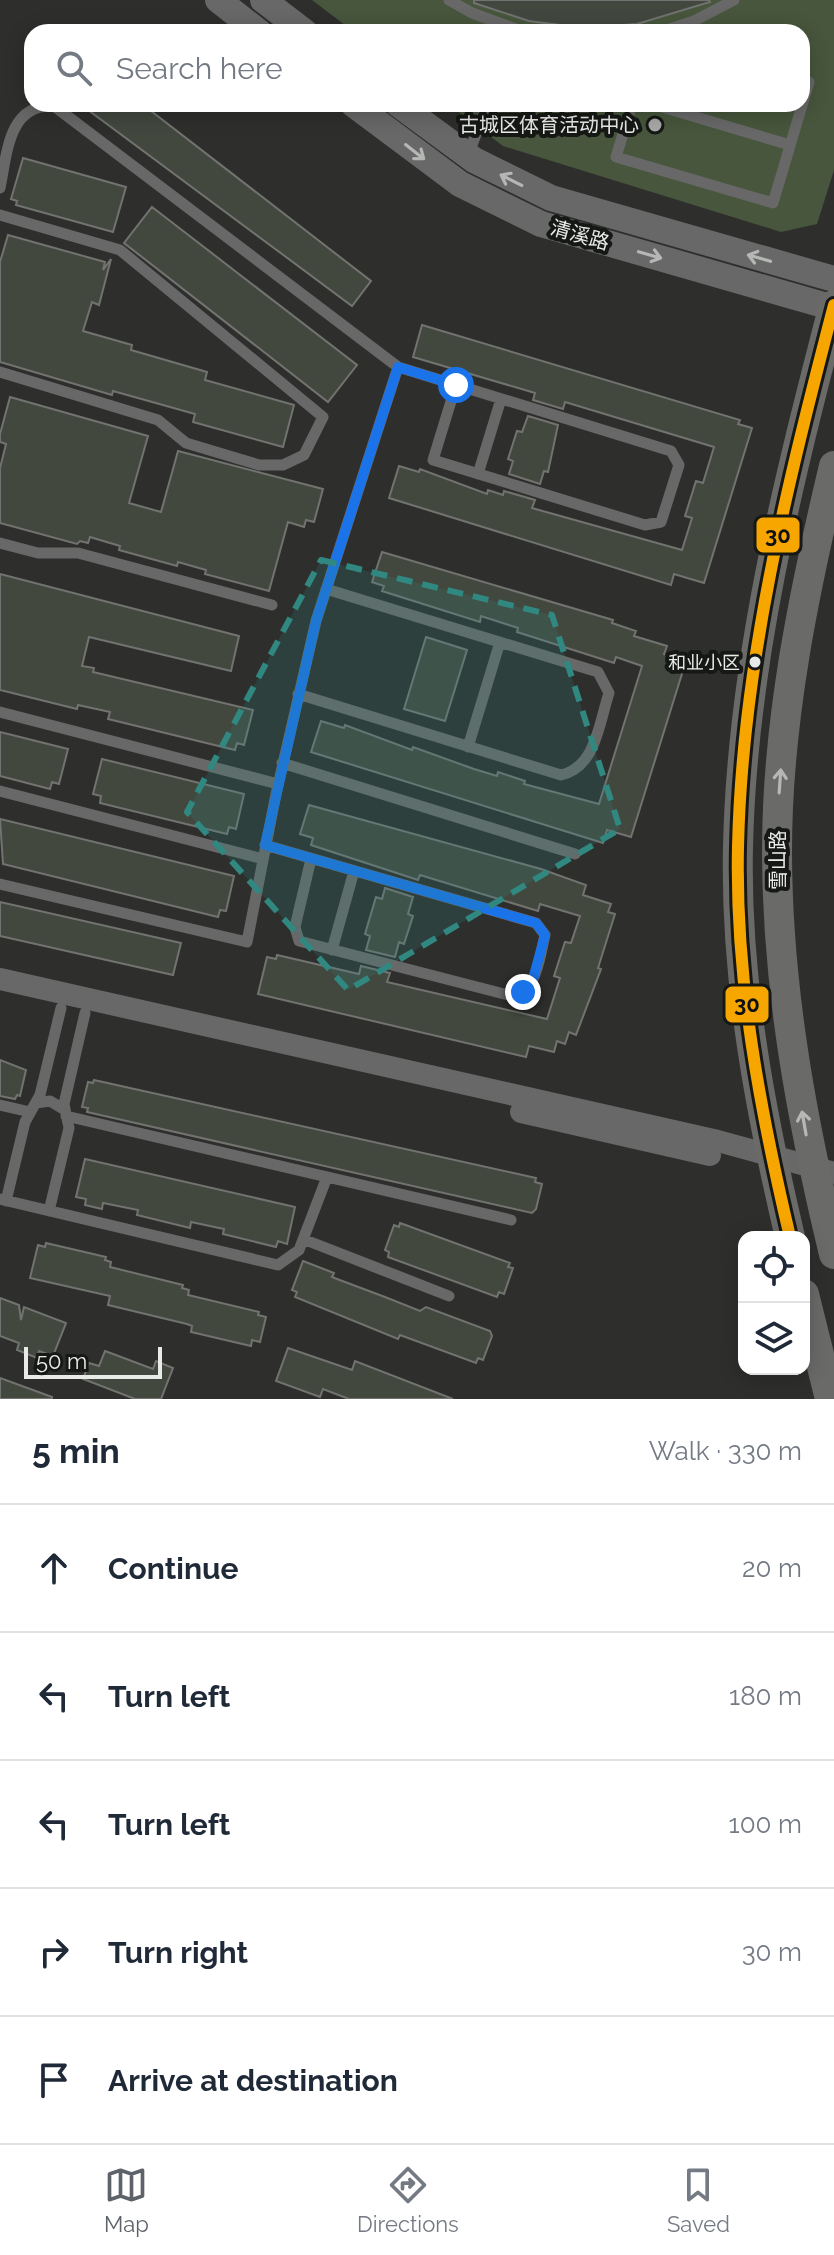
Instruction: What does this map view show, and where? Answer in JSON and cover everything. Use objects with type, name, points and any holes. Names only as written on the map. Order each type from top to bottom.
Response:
[{"type":"main road","name":"雪山路","points":[[789,1231],[771,1158],[753,1048],[742,948],[738,850],[750,694],[767,595],[834,307]]},
{"type":"main road","name":"雪山路","points":[[834,466],[794,663],[783,748],[777,851],[787,1005],[824,1171],[834,1254]]},
{"type":"main road","points":[[806,1303],[830,1399]]},
{"type":"street","points":[[218,0],[249,24]]},
{"type":"street","points":[[263,0],[294,24]]},
{"type":"street","name":"清溪路","points":[[364,112],[460,184],[541,224],[834,307]]},
{"type":"street","name":"清溪路","points":[[409,112],[468,156],[551,198],[834,279]]},
{"type":"street","points":[[0,979],[675,1131],[824,1171]]},
{"type":"street","points":[[0,994],[712,1156],[771,1158]]},
{"type":"lane","points":[[449,0],[502,24]]},
{"type":"lane","points":[[681,24],[734,0]]},
{"type":"lane","points":[[0,188],[11,136],[19,118],[28,112]]},
{"type":"lane","points":[[62,112],[398,367],[671,451],[679,465],[661,522],[645,525],[433,460],[456,385]]},
{"type":"lane","points":[[468,156],[484,112]]},
{"type":"lane","points":[[630,112],[616,157],[773,203],[800,112]]},
{"type":"lane","points":[[679,112],[790,145]]},
{"type":"lane","points":[[0,215],[120,250],[323,417],[304,455],[283,465],[259,465],[186,443],[158,420],[0,372]]},
{"type":"lane","points":[[0,884],[247,942],[298,694],[326,589],[398,367]]},
{"type":"lane","points":[[478,474],[501,399]]},
{"type":"lane","points":[[0,543],[38,553],[78,553],[272,605]]},
{"type":"lane","points":[[298,694],[561,775],[573,772],[586,762],[609,693],[598,672],[326,589]]},
{"type":"lane","points":[[468,747],[500,642]]},
{"type":"lane","points":[[0,712],[278,784]]},
{"type":"lane","points":[[282,763],[575,854]]},
{"type":"lane","points":[[0,791],[263,859]]},
{"type":"lane","points":[[265,845],[536,923],[545,935],[532,983],[523,992],[508,995],[299,941],[295,927],[311,859]]},
{"type":"lane","points":[[332,950],[354,871]]},
{"type":"lane","points":[[61,1008],[3,1200],[278,1265],[299,1250],[327,1177]]},
{"type":"lane","points":[[49,1211],[69,1128],[66,1113],[85,1013]]},
{"type":"lane","points":[[0,1105],[33,1108],[50,1101],[66,1113],[511,1220]]},
{"type":"lane","points":[[303,1239],[449,1296]]},
{"type":"highlighted area","points":[[321,560],[552,615],[620,829],[348,990],[187,812]]},
{"type":"green space","name":"古城区体育活动中心","points":[[312,0],[834,0],[834,170],[817,224],[781,232],[503,146],[458,112],[810,112],[810,24],[344,24]]},
{"type":"building","points":[[474,0],[710,2],[637,24],[552,24],[529,21],[474,3]]},
{"type":"building","points":[[91,112],[152,112],[371,281],[352,306]]},
{"type":"building","points":[[23,158],[126,187],[113,232],[16,205],[17,201],[11,199]]},
{"type":"building","points":[[152,207],[357,365],[328,402],[124,243]]},
{"type":"building","points":[[8,235],[105,262],[103,270],[111,259],[99,305],[92,302],[83,331],[132,345],[131,350],[207,372],[205,380],[294,405],[283,447],[193,422],[195,414],[113,391],[112,395],[0,362],[0,262]]},
{"type":"building","points":[[422,325],[740,420],[738,424],[752,428],[704,583],[674,574],[671,585],[389,498],[399,466],[419,472],[420,469],[487,494],[488,490],[503,495],[504,491],[535,500],[532,508],[682,550],[692,518],[685,516],[696,481],[703,483],[714,447],[565,402],[563,409],[533,400],[535,393],[413,357]]},
{"type":"building","points":[[10,397],[148,436],[129,503],[161,512],[178,451],[323,489],[314,522],[306,520],[304,527],[288,522],[269,591],[205,574],[206,570],[178,562],[177,566],[119,550],[120,546],[90,537],[88,543],[80,541],[77,544],[0,523],[0,468],[6,444],[0,442],[0,434]]},
{"type":"building","points":[[528,416],[558,425],[548,472],[544,471],[540,484],[509,474],[513,461],[508,459],[517,431],[522,432]]},
{"type":"building","points":[[382,552],[613,620],[612,623],[636,631],[634,636],[667,646],[664,654],[686,661],[631,837],[607,830],[603,843],[311,752],[321,721],[344,728],[345,725],[412,750],[413,747],[474,769],[497,776],[498,772],[525,781],[524,784],[599,804],[642,666],[616,657],[614,663],[517,632],[518,628],[481,616],[480,622],[382,591],[384,586],[372,582]]},
{"type":"building","points":[[0,574],[239,636],[231,671],[89,637],[82,666],[94,668],[93,672],[253,710],[244,745],[237,743],[235,750],[108,719],[110,712],[78,705],[77,709],[0,690]]},
{"type":"building","points":[[426,637],[467,650],[445,721],[404,709]]},
{"type":"building","points":[[0,732],[68,749],[59,784],[52,782],[50,789],[0,776]]},
{"type":"building","points":[[102,759],[244,794],[236,829],[229,827],[227,834],[100,803],[101,796],[93,794]]},
{"type":"building","points":[[309,805],[541,869],[586,885],[583,895],[611,904],[608,912],[615,914],[598,968],[601,969],[576,1035],[569,1032],[565,1044],[557,1041],[554,1052],[529,1046],[526,1057],[258,994],[267,957],[276,959],[277,955],[359,974],[361,966],[390,973],[387,982],[547,1019],[560,978],[554,976],[565,942],[571,943],[580,916],[540,904],[538,911],[420,875],[418,880],[311,845],[313,838],[300,834]]},
{"type":"building","points":[[0,819],[234,876],[226,911],[220,910],[218,917],[3,864]]},
{"type":"building","points":[[385,888],[413,897],[408,914],[413,916],[404,944],[399,942],[395,957],[366,950],[370,936],[365,934],[376,897],[382,899]]},
{"type":"building","points":[[0,902],[181,943],[173,975],[0,936]]},
{"type":"building","points":[[0,1060],[26,1070],[20,1096],[17,1095],[15,1099],[0,1096]]},
{"type":"building","points":[[94,1080],[536,1178],[535,1182],[542,1184],[536,1209],[532,1213],[87,1112],[88,1108],[82,1107],[88,1082],[93,1083]]},
{"type":"building","points":[[85,1159],[295,1207],[287,1244],[278,1241],[276,1247],[223,1234],[224,1229],[191,1222],[190,1228],[137,1215],[138,1210],[103,1203],[102,1209],[85,1205],[86,1199],[76,1197]]},
{"type":"building","points":[[400,1223],[510,1263],[508,1267],[513,1268],[504,1294],[499,1292],[497,1297],[388,1257],[389,1252],[385,1250],[394,1225],[399,1227]]},
{"type":"building","points":[[46,1243],[106,1257],[105,1260],[111,1262],[110,1267],[183,1285],[182,1288],[189,1290],[188,1295],[259,1312],[258,1315],[266,1317],[260,1342],[252,1340],[251,1346],[191,1332],[192,1326],[187,1324],[108,1305],[110,1296],[30,1278],[38,1245],[45,1247]]},
{"type":"building","points":[[303,1261],[334,1273],[332,1277],[420,1311],[426,1307],[490,1331],[492,1336],[483,1360],[478,1358],[476,1363],[400,1335],[398,1339],[295,1297],[297,1292],[292,1290]]},
{"type":"building","points":[[0,1298],[19,1305],[21,1320],[24,1307],[66,1323],[53,1356],[39,1351],[37,1358],[17,1350],[19,1343],[0,1336]]},
{"type":"building","points":[[288,1348],[352,1370],[355,1361],[453,1399],[349,1399],[323,1389],[320,1397],[276,1381]]},
{"type":"building","points":[[105,1351],[153,1369],[156,1361],[173,1368],[161,1399],[135,1399],[83,1379],[89,1363],[99,1366]]},
{"type":"building","points":[[0,1378],[52,1397],[52,1399],[0,1399]]},
{"type":"transit line","name":"30","points":[[789,1231],[769,1141],[745,994],[738,896],[741,778],[748,710],[770,573],[834,305]]},
{"type":"place","name":"古城区体育活动中心","points":[[655,125]]},
{"type":"place","name":"和业小区","points":[[755,662]]},
{"type":"route","points":[[456,385],[398,367],[316,621],[265,845],[536,923],[545,935],[532,983],[523,992]]}]
